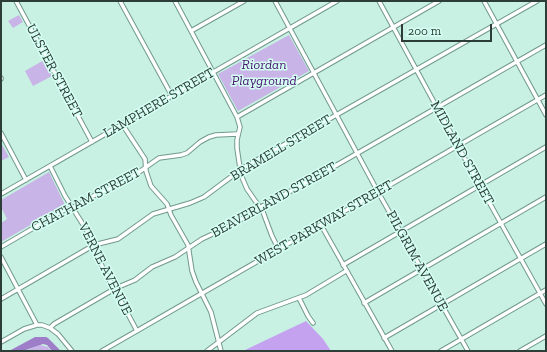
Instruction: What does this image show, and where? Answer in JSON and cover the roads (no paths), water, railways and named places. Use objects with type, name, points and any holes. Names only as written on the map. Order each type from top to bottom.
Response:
[{"type":"street","name":"ULSTER STREET","points":[[16,1],[92,142]]},
{"type":"street","points":[[120,1],[172,96]]},
{"type":"street","points":[[175,1],[237,117],[240,127],[237,134],[239,170],[245,185],[260,208],[279,250]]},
{"type":"street","points":[[191,31],[244,1]]},
{"type":"street","name":"PILGRIM AVENUE","points":[[275,1],[378,192],[468,351]]},
{"type":"street","name":"LAMPHERE STREET","points":[[1,194],[337,1]]},
{"type":"street","name":"MIDLAND STREET","points":[[379,1],[436,108],[546,304]]},
{"type":"street","points":[[237,117],[439,1]]},
{"type":"street","points":[[484,1],[546,115]]},
{"type":"street","name":"BRAMELL STREET","points":[[1,299],[94,245],[118,239],[154,214],[204,197],[239,170],[537,1]]},
{"type":"street","name":"BEAVERLAND STREET","points":[[50,328],[54,324],[115,289],[132,282],[152,267],[188,250],[202,239],[234,224],[546,45]]},
{"type":"street","name":"WEST PARKWAY STREET","points":[[102,351],[546,95]]},
{"type":"street","points":[[122,124],[143,155],[151,186],[167,204],[168,209],[188,246],[192,271],[211,312],[221,351]]},
{"type":"street","points":[[1,133],[26,180]]},
{"type":"street","name":"CHATHAM STREET","points":[[1,247],[59,212],[77,206],[95,195],[125,182],[159,158],[178,156],[187,153],[200,142],[209,137],[216,135],[237,134]]},
{"type":"street","points":[[343,266],[546,147]]},
{"type":"street","name":"VERNE AVENUE","points":[[50,166],[65,196],[89,234],[104,271],[137,331]]},
{"type":"street","points":[[364,303],[546,197]]},
{"type":"street","points":[[321,225],[392,351]]},
{"type":"street","points":[[384,338],[546,244]]},
{"type":"street","points":[[1,257],[37,325]]},
{"type":"street","points":[[207,351],[257,313],[299,298],[346,271]]},
{"type":"street","points":[[440,351],[546,290]]},
{"type":"street","points":[[299,298],[313,323]]},
{"type":"street","points":[[1,342],[16,333],[37,325],[50,328],[58,334],[72,351]]},
{"type":"street","points":[[520,351],[546,336]]},
{"type":"park label","name":"Riordan Playground","points":[[264,74]]}]
